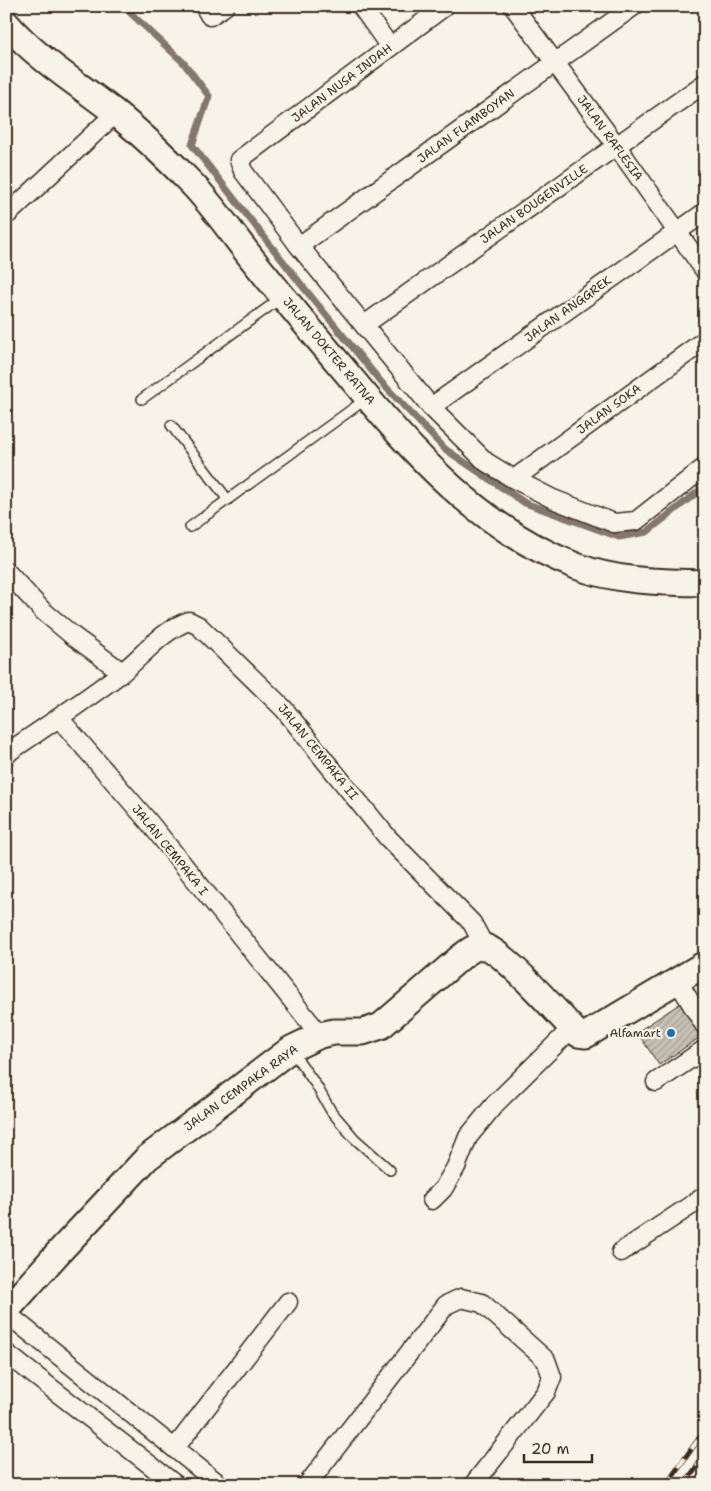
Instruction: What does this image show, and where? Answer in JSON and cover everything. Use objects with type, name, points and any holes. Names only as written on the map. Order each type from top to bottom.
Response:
[{"type":"street","points":[[361,6],[390,47]]},
{"type":"street","name":"JALAN NUSA INDAH","points":[[299,246],[243,171],[239,160],[445,6]]},
{"type":"street","name":"JALAN RAFLESIA","points":[[513,6],[616,145],[705,271]]},
{"type":"street","name":"JALAN FLAMBOYAN","points":[[299,246],[634,6]]},
{"type":"street","name":"JALAN DOKTER RATNA","points":[[6,23],[37,55],[116,113],[153,144],[197,190],[283,297],[410,448],[451,488],[487,517],[541,550],[578,567],[644,581],[705,583]]},
{"type":"street","name":"JALAN BOUGENVILLE","points":[[364,325],[705,83]]},
{"type":"street","points":[[8,214],[116,113]]},
{"type":"street","name":"JALAN ANGGREK","points":[[431,407],[705,212]]},
{"type":"street","points":[[299,246],[431,407],[486,462],[514,479],[553,499],[614,523],[636,521],[705,467]]},
{"type":"street","name":"JALAN SOKA","points":[[514,479],[705,340]]},
{"type":"street","points":[[6,570],[42,610],[73,636],[122,672]]},
{"type":"street","name":"JALAN CEMPAKA II","points":[[59,718],[122,672],[164,636],[189,621],[198,626],[284,709],[388,838],[472,923],[485,947]]},
{"type":"street","points":[[6,756],[10,751],[59,718]]},
{"type":"street","name":"JALAN CEMPAKA I","points":[[59,718],[148,821],[320,1035]]},
{"type":"street","points":[[485,947],[501,955],[578,1034],[586,1035],[705,964]]},
{"type":"street","name":"JALAN CEMPAKA RAYA","points":[[6,1312],[57,1254],[147,1158],[291,1049],[320,1035],[334,1032],[363,1032],[381,1026],[461,957],[474,948],[485,947]]},
{"type":"street","points":[[676,980],[705,1026]]},
{"type":"street","points":[[432,1200],[443,1189],[456,1167],[468,1137],[495,1104],[572,1028]]},
{"type":"street","points":[[656,1082],[705,1050]]},
{"type":"street","points":[[621,1252],[705,1196]]},
{"type":"street","points":[[307,1485],[446,1305],[461,1298],[482,1302],[546,1360],[552,1377],[546,1392],[473,1485]]},
{"type":"street","points":[[175,1448],[288,1302]]},
{"type":"street","points":[[6,1312],[220,1485]]},
{"type":"street","points":[[6,1353],[176,1485]]},
{"type":"lane","points":[[142,399],[283,297]]},
{"type":"lane","points":[[190,527],[367,398]]},
{"type":"lane","points":[[171,425],[228,500]]},
{"type":"lane","points":[[291,1049],[332,1111],[354,1138],[390,1170]]},
{"type":"building","name":"Alfamart","points":[[684,1001],[705,1034],[659,1065],[637,1032]]},
{"type":"waterway","points":[[123,6],[183,62],[209,96],[192,145],[304,288],[381,382],[445,449],[525,503],[619,537],[647,532],[705,486]]},
{"type":"railway","points":[[666,1485],[705,1430]]},
{"type":"railway","points":[[684,1485],[705,1455]]},
{"type":"place","name":"Alfamart","points":[[671,1033]]}]
